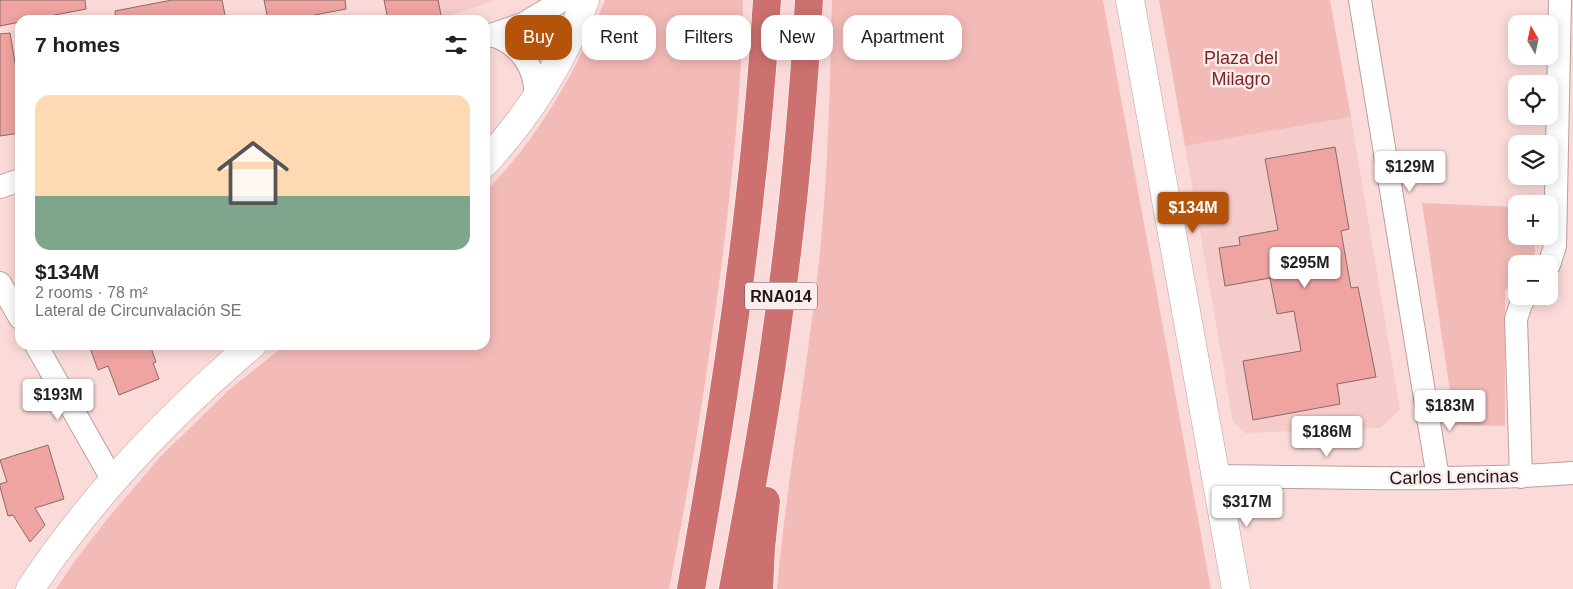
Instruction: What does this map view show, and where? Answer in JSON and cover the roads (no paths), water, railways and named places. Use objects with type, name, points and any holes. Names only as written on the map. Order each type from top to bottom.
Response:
[{"type":"highway","name":"RNA014","points":[[691,589],[722,407],[738,298],[758,116],[767,0]]},
{"type":"highway","name":"RNA014","points":[[733,589],[766,406],[780,312],[800,134],[809,0]]},
{"type":"highway","points":[[760,589],[761,548],[772,446],[780,312]]},
{"type":"street","points":[[490,35],[523,24],[563,0]]},
{"type":"street","points":[[490,156],[535,98],[559,59],[585,0]]},
{"type":"street","points":[[1130,0],[1236,589]]},
{"type":"street","points":[[1360,0],[1438,478]]},
{"type":"street","points":[[1552,255],[1555,246],[1560,0]]},
{"type":"street","points":[[490,37],[509,43],[525,58],[534,78],[535,98]]},
{"type":"street","points":[[0,187],[15,182]]},
{"type":"street","points":[[0,283],[15,309]]},
{"type":"street","points":[[1521,305],[1516,319],[1521,477]]},
{"type":"street","points":[[39,350],[112,479]]},
{"type":"street","points":[[30,589],[112,479],[185,403],[246,350]]},
{"type":"street","name":"Carlos Lencinas","points":[[1215,476],[1438,478],[1521,477],[1573,473]]},
{"type":"park label","name":"Plaza del Milagro","points":[[1241,68]]}]
